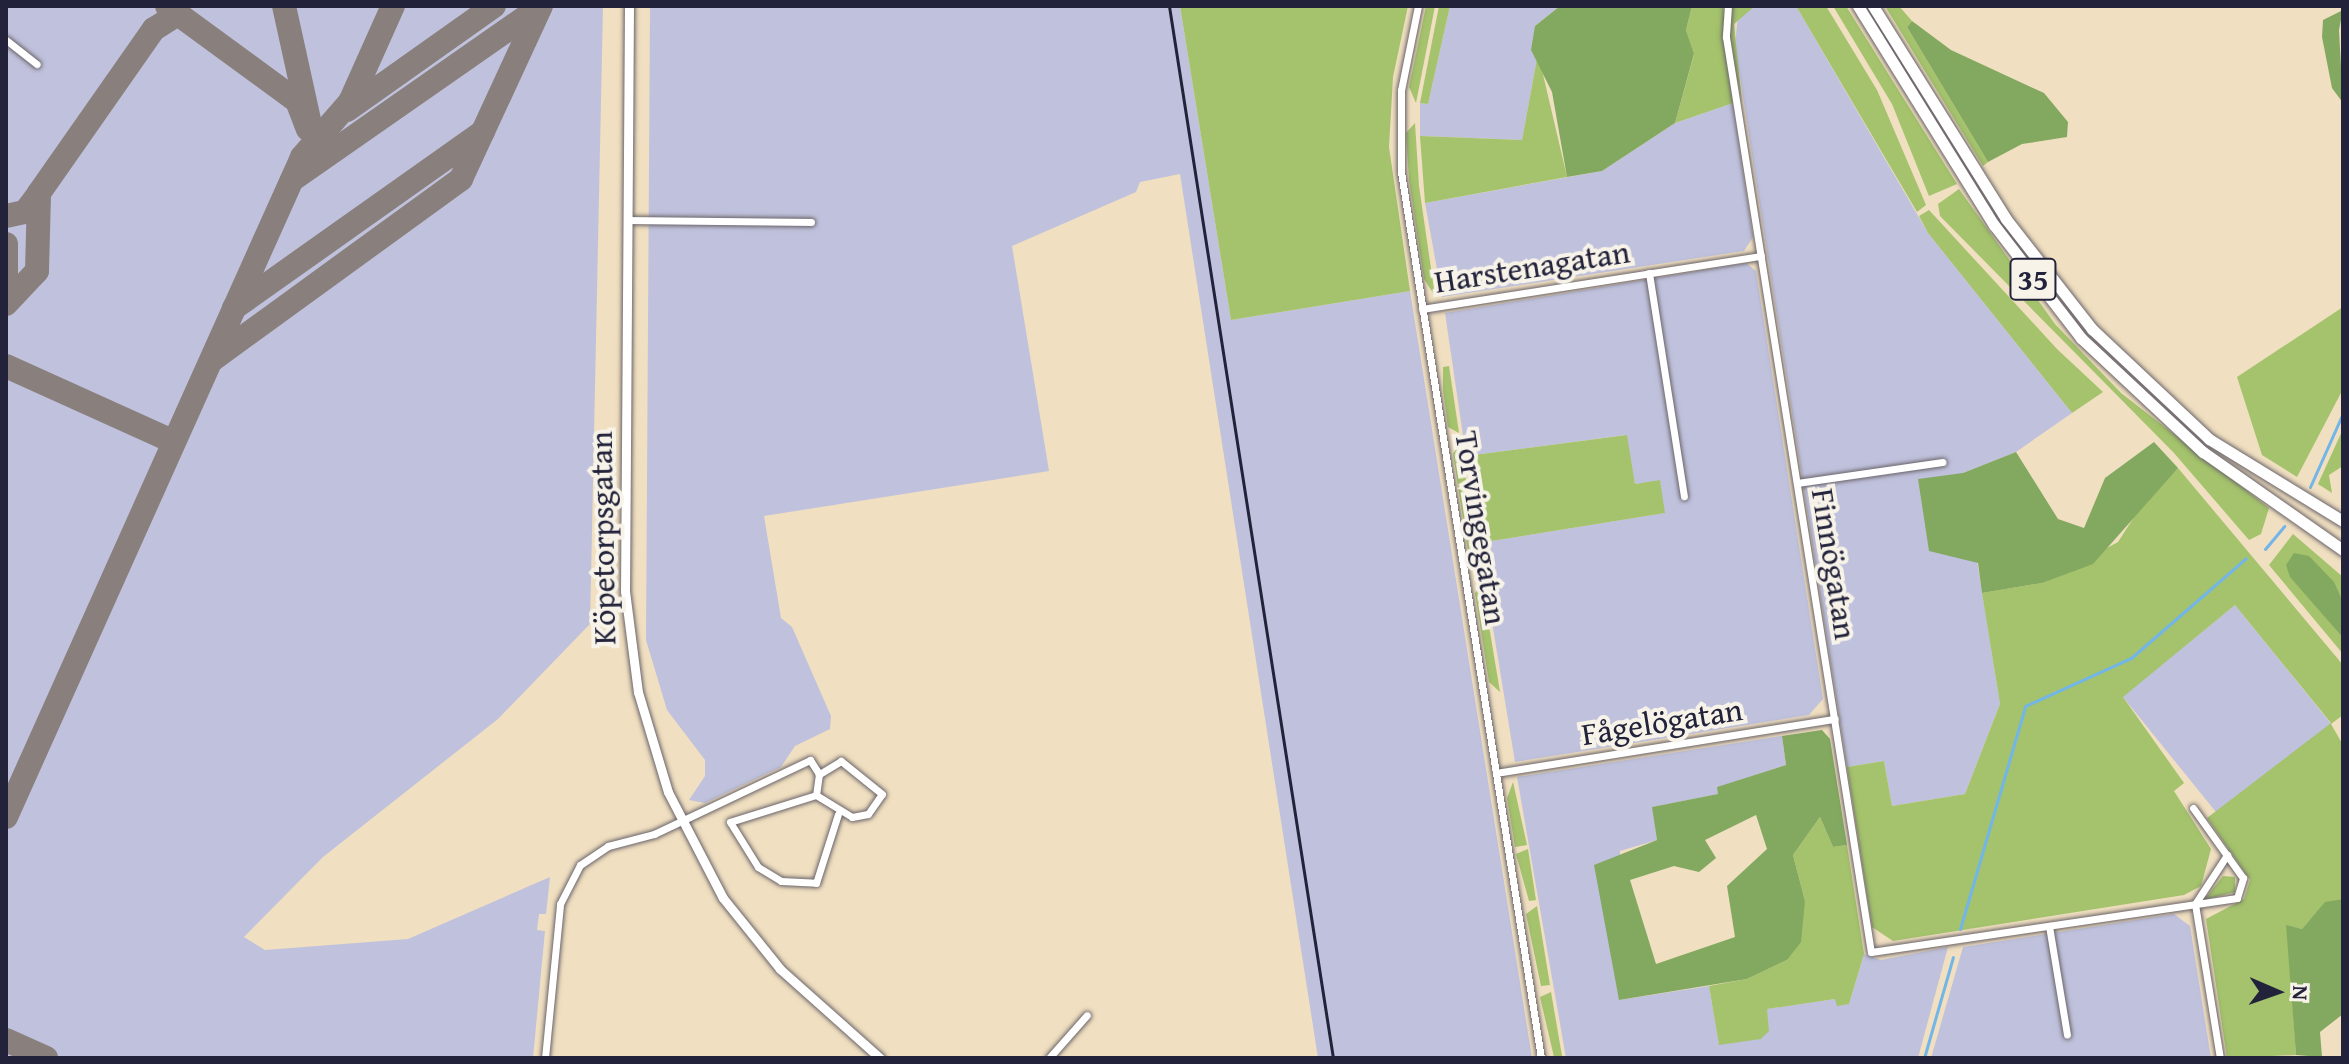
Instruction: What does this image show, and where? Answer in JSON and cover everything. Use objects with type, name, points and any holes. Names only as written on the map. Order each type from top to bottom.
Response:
[{"type":"main road","name":"35","points":[[1858,6],[1994,225],[2081,338],[2203,452],[2343,550]]},
{"type":"main road","name":"35","points":[[1873,6],[2006,219],[2092,329],[2209,439],[2343,521]]},
{"type":"street","name":"Köpetorpsgatan","points":[[629,6],[625,611],[648,735],[681,821],[761,947],[880,1058]]},
{"type":"street","name":"Torvingegatan","points":[[1418,6],[1399,130],[1422,309],[1541,1058]]},
{"type":"street","name":"Finnögatan","points":[[1728,6],[1761,256],[1871,952],[2195,904],[2242,894],[2243,878],[2193,808]]},
{"type":"street","points":[[6,40],[37,64]]},
{"type":"street","points":[[628,220],[811,222]]},
{"type":"street","name":"Harstenagatan","points":[[1422,309],[1761,256]]},
{"type":"street","name":"Harstenagatan","points":[[1649,273],[1684,496]]},
{"type":"street","points":[[1797,483],[1942,462]]},
{"type":"street","name":"Fågelögatan","points":[[1496,773],[1835,719]]},
{"type":"street","points":[[545,1058],[567,882],[599,851],[681,821],[810,760],[819,774],[816,795]]},
{"type":"street","points":[[816,795],[838,814],[868,814],[882,794],[852,764],[841,761],[819,774]]},
{"type":"street","points":[[816,795],[730,822],[758,867],[781,881],[816,883],[838,814]]},
{"type":"street","points":[[2220,1058],[2195,904],[2227,855]]},
{"type":"street","points":[[2049,926],[2067,1035]]},
{"type":"street","points":[[1049,1058],[1087,1015]]},
{"type":"shaded area","points":[[6,6],[603,6],[590,624],[498,719],[323,857],[244,937],[265,950],[408,939],[550,877],[546,914],[539,914],[537,930],[545,931],[533,1058],[6,1058]]},
{"type":"shaded area","points":[[650,6],[1180,6],[1231,320],[1410,291],[1532,1058],[1318,1058],[1180,174],[1140,182],[1136,192],[1012,246],[1049,471],[764,516],[781,618],[792,627],[831,716],[830,729],[795,746],[781,767],[705,803],[689,800],[705,776],[705,760],[667,710],[646,640]]},
{"type":"shaded area","points":[[1450,6],[1560,6],[1535,26],[1538,53],[1522,140],[1420,136],[1420,103],[1428,104]]},
{"type":"shaded area","points":[[1755,6],[1796,6],[1928,233],[2072,413],[2016,452],[1963,473],[2000,704],[1965,794],[1892,806],[1884,761],[1847,767],[1735,45],[1738,16]]},
{"type":"shaded area","points":[[1733,103],[1753,237],[1744,251],[1442,297],[1425,203],[1602,171],[1675,123]]},
{"type":"shaded area","points":[[1746,263],[1756,271],[1823,699],[1809,715],[1515,762],[1479,543],[1664,513],[1660,481],[1635,484],[1626,435],[1466,456],[1445,313]]},
{"type":"shaded area","points":[[2235,605],[2331,724],[2219,815],[2122,696]]},
{"type":"shaded area","points":[[1782,736],[1786,765],[1718,787],[1719,794],[1653,807],[1657,840],[1620,851],[1619,1000],[1709,986],[1719,1044],[1766,1009],[1835,999],[1849,1004],[1864,954],[1881,960],[1948,947],[1918,1058],[1566,1058],[1517,777]]},
{"type":"shaded area","points":[[2174,914],[2190,926],[2211,1058],[1931,1058],[1963,947]]},
{"type":"green space","points":[[1180,6],[1408,6],[1393,77],[1389,147],[1410,291],[1231,320]]},
{"type":"green space","points":[[1426,6],[1435,6],[1416,103],[1409,87]]},
{"type":"green space","points":[[1439,6],[1450,6],[1428,104],[1420,103]]},
{"type":"green space","points":[[1560,6],[1692,6],[1686,30],[1694,54],[1675,123],[1602,171],[1567,177],[1552,92],[1531,50],[1535,26]]},
{"type":"green space","points":[[1692,6],[1723,6],[1733,103],[1675,123],[1694,55],[1686,30]]},
{"type":"green space","points":[[1730,6],[1755,6],[1734,24],[1742,102],[1729,41]]},
{"type":"green space","points":[[1796,6],[1826,6],[1877,90],[1926,205],[1917,212]]},
{"type":"green space","points":[[1833,6],[1846,6],[1957,184],[1929,196],[1892,104]]},
{"type":"green space","points":[[1885,6],[1899,6],[1912,21],[1907,27],[1988,162],[1983,166]]},
{"type":"green space","points":[[2343,10],[2339,30],[2343,103],[2332,88],[2322,37],[2323,20]]},
{"type":"green space","points":[[1912,21],[1951,50],[2044,93],[2068,122],[2067,137],[2022,144],[1988,162],[1907,27]]},
{"type":"green space","points":[[1538,53],[1567,177],[1425,203],[1420,136],[1522,140]]},
{"type":"green space","points":[[1415,123],[1419,186],[1435,296],[1424,279],[1409,180],[1406,133]]},
{"type":"green space","points":[[1959,189],[2055,324],[2121,393],[2269,508],[2261,534],[2249,540],[2174,453],[1940,216],[1938,204]]},
{"type":"green space","points":[[1929,210],[2057,349],[2103,392],[2072,413],[1928,233],[1919,216]]},
{"type":"green space","points":[[2343,307],[2343,389],[2297,477],[2262,455],[2237,377]]},
{"type":"green space","points":[[1449,366],[1459,433],[1448,427],[1443,367]]},
{"type":"green space","points":[[2343,429],[2343,466],[2329,475],[2332,493],[2318,484]]},
{"type":"green space","points":[[1627,435],[1635,484],[1660,480],[1665,513],[1479,543],[1466,456]]},
{"type":"green space","points":[[1460,442],[1480,567],[1469,557],[1453,454]]},
{"type":"green space","points":[[2154,442],[2178,468],[2093,564],[2042,583],[1982,593],[1978,563],[1929,551],[1918,479],[1963,473],[2016,452],[2058,519],[2084,528],[2105,478]]},
{"type":"green space","points":[[2178,468],[2343,665],[2343,715],[2331,724],[2343,745],[2343,899],[2325,903],[2302,929],[2287,926],[2296,1055],[2227,1058],[2206,919],[2244,899],[2250,880],[2207,818],[2331,723],[2235,605],[2123,697],[2184,783],[2174,791],[2211,849],[2201,886],[2184,895],[1893,941],[1872,927],[1847,767],[1884,761],[1892,806],[1965,794],[2000,704],[1982,593],[2042,583],[2118,542],[2147,497]]},
{"type":"green space","points":[[2293,534],[2343,577],[2343,602],[2309,556],[2291,577],[2343,638],[2343,654],[2269,565]]},
{"type":"green space","points":[[2294,553],[2309,556],[2334,582],[2343,602],[2343,638],[2290,577],[2286,565]]},
{"type":"green space","points":[[1482,584],[1500,692],[1489,682],[1475,593]]},
{"type":"green space","points":[[1822,730],[1830,739],[1847,845],[1833,847],[1820,817],[1793,855],[1805,901],[1801,942],[1787,960],[1747,979],[1619,1000],[1594,865],[1657,840],[1652,807],[1718,794],[1717,787],[1786,765],[1782,736]],"holes":[[[1756,815],[1767,849],[1727,886],[1735,937],[1656,964],[1630,880],[1674,866],[1699,872],[1716,858],[1705,840]]]},
{"type":"green space","points":[[1513,782],[1527,845],[1515,847],[1507,798]]},
{"type":"green space","points":[[1820,817],[1833,847],[1847,845],[1864,954],[1849,1004],[1837,1006],[1835,999],[1767,1009],[1769,1031],[1761,1039],[1719,1045],[1709,986],[1747,979],[1787,960],[1805,901],[1793,855]]},
{"type":"green space","points":[[1528,849],[1536,900],[1529,901],[1516,854]]},
{"type":"green space","points":[[2223,876],[2235,877],[2235,892],[2204,900]]},
{"type":"green space","points":[[2343,899],[2343,1014],[2320,1032],[2322,1057],[2296,1055],[2286,925],[2302,929],[2325,902]]},
{"type":"green space","points":[[1537,906],[1550,985],[1541,986],[1526,914]]},
{"type":"green space","points":[[1551,992],[1562,1056],[1554,1057],[1540,997]]},
{"type":"waterway","points":[[2310,487],[2343,413]]},
{"type":"waterway","points":[[2265,549],[2284,526]]},
{"type":"waterway","points":[[1960,929],[2025,706],[2131,658],[2246,558]]},
{"type":"waterway","points":[[1924,1058],[1953,957]]},
{"type":"taxiway","points":[[167,6],[297,101],[308,129]]},
{"type":"taxiway","points":[[284,6],[309,120]]},
{"type":"taxiway","points":[[6,817],[302,157],[350,102],[393,6]]},
{"type":"taxiway","points":[[347,110],[494,6]]},
{"type":"taxiway","points":[[212,360],[461,179],[541,6]]},
{"type":"taxiway","points":[[292,180],[539,8]]},
{"type":"taxiway","points":[[6,304],[37,271],[39,193],[154,29],[178,14]]},
{"type":"taxiway","points":[[234,308],[483,132]]},
{"type":"taxiway","points":[[6,216],[25,212],[38,195]]},
{"type":"taxiway","points":[[6,244],[6,282]]},
{"type":"taxiway","points":[[6,366],[174,442]]},
{"type":"taxiway","points":[[6,1040],[46,1058]]},
{"type":"railway","points":[[1169,6],[1333,1058]]}]
